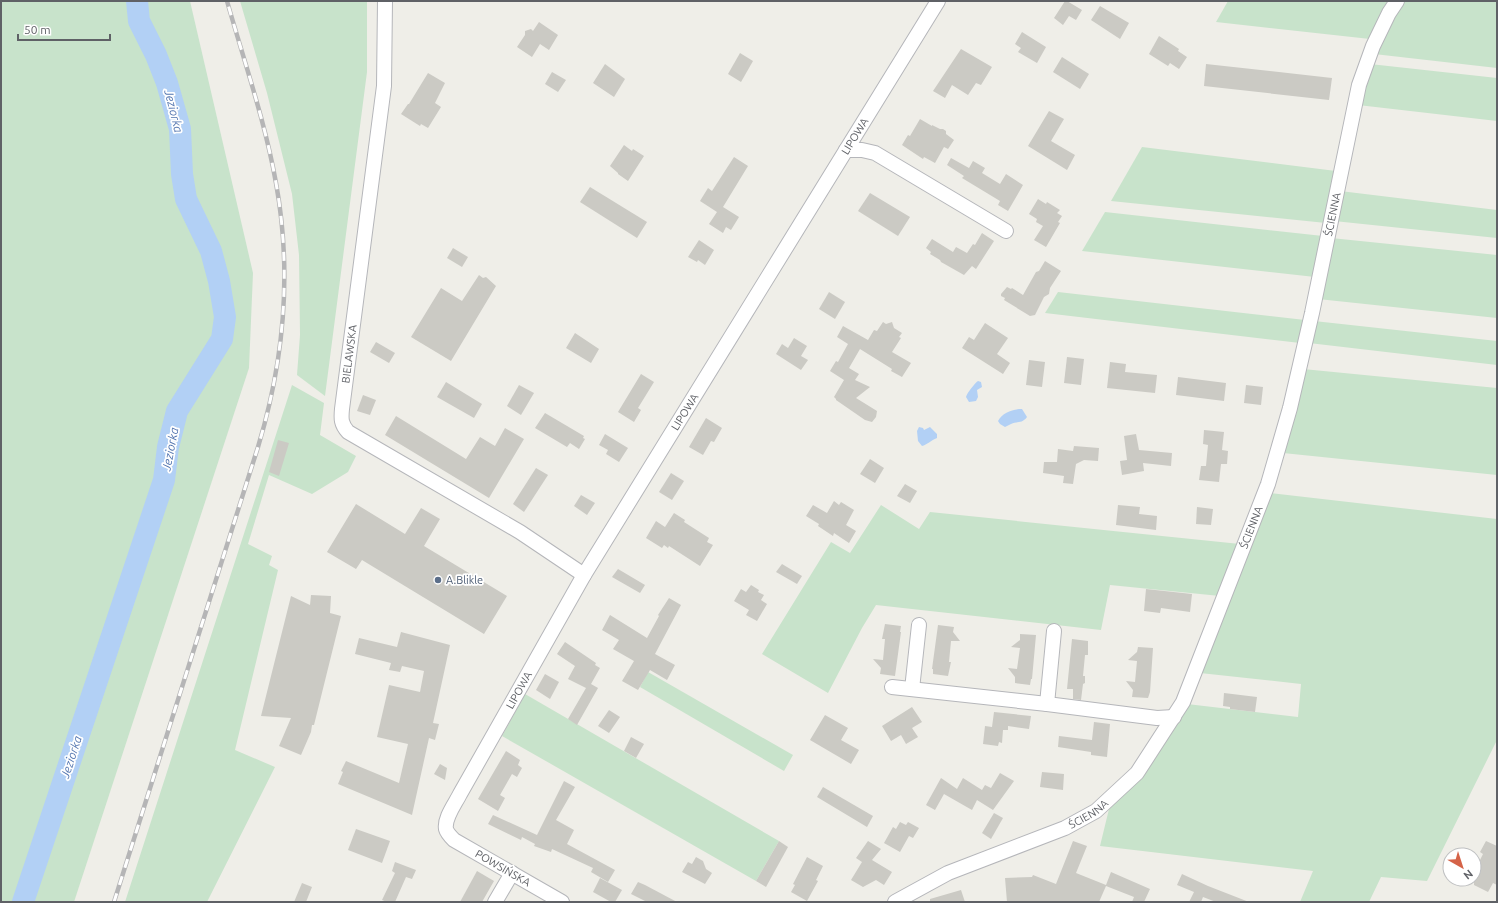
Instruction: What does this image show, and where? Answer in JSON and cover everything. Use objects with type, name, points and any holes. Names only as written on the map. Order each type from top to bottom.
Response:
[{"type":"street","name":"BIELAWSKA","points":[[384,1],[384,86],[342,409],[342,424],[348,432],[520,532],[584,575]]},
{"type":"street","name":"LIPOWA","points":[[446,830],[446,824],[449,816],[460,794],[584,575],[938,1]]},
{"type":"street","name":"ŚCIENNA","points":[[895,902],[948,874],[1065,828],[1096,810],[1137,773],[1183,702],[1268,484],[1290,408],[1312,313],[1359,85],[1373,46],[1396,1]]},
{"type":"street","points":[[846,150],[862,150],[875,153],[1006,231]]},
{"type":"street","points":[[912,690],[919,625]]},
{"type":"street","points":[[1046,704],[1054,631]]},
{"type":"street","points":[[892,687],[1157,718],[1174,717]]},
{"type":"street","name":"POWSIŃSKA","points":[[446,830],[454,840],[562,902]]},
{"type":"street","points":[[495,902],[512,873]]},
{"type":"green space","points":[[1,1],[190,1],[253,273],[249,368],[74,902],[1,902]]},
{"type":"green space","points":[[240,1],[367,1],[367,72],[325,396],[297,375],[300,335],[299,255],[292,194],[267,93]]},
{"type":"green space","points":[[1228,1],[1391,1],[1370,39],[1216,22]]},
{"type":"green space","points":[[1402,1],[1497,1],[1497,68],[1374,54]]},
{"type":"green space","points":[[1370,64],[1497,78],[1497,121],[1358,105]]},
{"type":"green space","points":[[1142,147],[1336,171],[1326,223],[1111,201]]},
{"type":"green space","points":[[1340,191],[1497,210],[1497,238],[1334,221]]},
{"type":"green space","points":[[1105,212],[1323,236],[1315,277],[1082,251]]},
{"type":"green space","points":[[1331,238],[1497,255],[1497,318],[1318,299]]},
{"type":"green space","points":[[1058,292],[1305,320],[1300,343],[1045,313]]},
{"type":"green space","points":[[1314,321],[1497,341],[1497,365],[1309,343]]},
{"type":"green space","points":[[1303,369],[1497,388],[1497,475],[1283,453]]},
{"type":"green space","points":[[292,385],[324,403],[320,435],[356,456],[348,472],[312,494],[269,475],[248,544],[272,556],[269,565],[278,570],[235,750],[275,767],[207,902],[125,902]]},
{"type":"green space","points":[[1269,493],[1497,519],[1497,740],[1444,847],[1442,847],[1442,851],[1427,881],[1381,877],[1369,902],[1300,902],[1313,871],[1100,846],[1109,809],[1137,780],[1157,755],[1187,704],[1298,717],[1301,684],[1200,673]]},
{"type":"green space","points":[[881,505],[919,529],[930,512],[1240,544],[1220,596],[1110,585],[1101,630],[876,605],[862,628],[828,693],[762,654],[831,542],[850,553]]},
{"type":"green space","points":[[648,672],[793,755],[784,771],[640,687]]},
{"type":"green space","points":[[525,694],[779,841],[756,881],[502,736]]},
{"type":"water","points":[[978,381],[981,382],[982,387],[977,390],[978,397],[976,401],[969,402],[966,397],[971,388]]},
{"type":"water","points":[[1022,409],[1027,417],[1025,419],[1021,422],[1013,423],[1005,427],[1000,424],[998,421],[1004,414]]},
{"type":"water","points":[[919,427],[923,428],[924,430],[930,427],[937,434],[937,438],[922,446],[918,441],[917,431]]},
{"type":"building","points":[[1065,1],[1082,10],[1076,20],[1069,16],[1063,25],[1054,18]]},
{"type":"building","points":[[1100,6],[1129,23],[1120,39],[1091,20]]},
{"type":"building","points":[[539,22],[558,35],[549,50],[540,44],[532,57],[517,47],[525,35],[525,31],[531,29],[533,31]]},
{"type":"building","points":[[1022,32],[1046,47],[1037,63],[1018,52],[1021,48],[1015,44]]},
{"type":"building","points":[[1159,36],[1179,49],[1178,51],[1187,57],[1179,69],[1170,63],[1168,66],[1149,54]]},
{"type":"building","points":[[961,49],[992,67],[981,85],[976,83],[968,95],[952,85],[945,98],[933,91]]},
{"type":"building","points":[[740,53],[753,61],[741,82],[728,74]]},
{"type":"building","points":[[1062,57],[1089,74],[1080,89],[1053,72]]},
{"type":"building","points":[[605,64],[625,79],[614,97],[593,83]]},
{"type":"building","points":[[1206,64],[1332,78],[1329,100],[1204,86]]},
{"type":"building","points":[[552,72],[566,80],[558,92],[545,84]]},
{"type":"building","points":[[428,73],[445,83],[435,103],[441,107],[428,128],[421,124],[420,126],[401,114]]},
{"type":"building","points":[[1049,111],[1064,119],[1051,141],[1075,155],[1067,170],[1028,146]]},
{"type":"building","points":[[920,119],[932,126],[943,129],[946,131],[946,134],[954,140],[948,149],[944,147],[935,163],[924,157],[923,159],[902,145],[908,135],[910,136]]},
{"type":"building","points":[[624,145],[632,151],[633,149],[644,156],[628,181],[610,166]]},
{"type":"building","points":[[734,157],[748,166],[723,207],[739,217],[731,230],[726,227],[723,233],[709,224],[717,212],[700,201],[708,188],[712,191]]},
{"type":"building","points":[[951,158],[969,168],[973,161],[985,168],[982,173],[1000,184],[1006,174],[1023,185],[1008,211],[998,205],[1000,201],[962,178],[964,176],[947,165]]},
{"type":"building","points":[[590,187],[647,222],[637,238],[580,202]]},
{"type":"building","points":[[870,193],[910,217],[898,236],[858,211]]},
{"type":"building","points":[[1038,199],[1046,204],[1047,202],[1060,210],[1057,213],[1062,216],[1058,222],[1060,223],[1046,247],[1034,240],[1043,226],[1036,222],[1037,219],[1029,214]]},
{"type":"building","points":[[982,233],[994,241],[976,269],[972,266],[964,275],[941,262],[930,254],[931,252],[926,248],[932,239],[953,252],[956,247],[967,253],[973,244],[975,245]]},
{"type":"building","points":[[699,240],[714,250],[705,265],[698,260],[697,262],[688,257]]},
{"type":"building","points":[[453,248],[468,257],[462,267],[447,258]]},
{"type":"building","points":[[1045,261],[1061,271],[1050,288],[1049,294],[1044,297],[1035,315],[1030,316],[1004,300],[1005,298],[1001,296],[1001,294],[1007,287],[1012,288],[1023,295],[1036,272],[1039,271]]},
{"type":"building","points":[[479,275],[483,278],[486,277],[496,286],[451,361],[411,337],[441,288],[462,301]]},
{"type":"building","points":[[829,292],[845,302],[835,319],[819,309]]},
{"type":"building","points":[[883,322],[886,324],[892,322],[894,328],[902,333],[899,337],[901,338],[892,352],[911,363],[902,377],[860,349],[849,368],[859,374],[855,380],[870,387],[856,398],[877,411],[876,417],[872,422],[865,420],[836,400],[834,397],[844,380],[830,371],[836,361],[838,362],[848,344],[837,337],[843,326],[868,340],[874,330],[877,331]]},
{"type":"building","points":[[985,323],[1008,338],[997,354],[1010,363],[1003,374],[962,348],[969,337],[974,340]]},
{"type":"building","points":[[575,333],[599,349],[591,363],[566,348]]},
{"type":"building","points":[[794,338],[807,346],[801,356],[808,360],[801,370],[776,354],[782,344],[788,348]]},
{"type":"building","points":[[376,342],[395,353],[389,363],[370,352]]},
{"type":"building","points":[[1067,357],[1084,359],[1081,385],[1064,383]]},
{"type":"building","points":[[1029,360],[1045,362],[1042,387],[1026,385]]},
{"type":"building","points":[[1110,362],[1126,364],[1125,372],[1157,375],[1155,393],[1107,388]]},
{"type":"building","points":[[641,374],[654,382],[638,408],[641,410],[634,422],[618,412]]},
{"type":"building","points":[[1178,377],[1226,383],[1224,401],[1176,395]]},
{"type":"building","points":[[446,382],[482,404],[474,418],[437,397]]},
{"type":"building","points":[[519,385],[534,393],[521,415],[507,406]]},
{"type":"building","points":[[1246,385],[1263,387],[1261,405],[1244,403]]},
{"type":"building","points":[[363,395],[376,400],[370,415],[357,411]]},
{"type":"building","points":[[545,413],[584,436],[583,438],[585,439],[579,449],[570,443],[567,447],[535,428]]},
{"type":"building","points":[[396,416],[466,459],[480,437],[495,446],[505,428],[524,439],[489,498],[385,435]]},
{"type":"building","points":[[706,418],[722,428],[714,442],[711,441],[703,455],[689,447]]},
{"type":"building","points":[[1204,430],[1224,432],[1222,450],[1228,451],[1227,464],[1221,464],[1219,482],[1199,480],[1201,466],[1206,466],[1208,445],[1203,444]]},
{"type":"building","points":[[605,434],[628,448],[619,462],[606,454],[608,450],[599,445]]},
{"type":"building","points":[[1136,434],[1139,450],[1172,453],[1171,466],[1143,463],[1144,471],[1122,475],[1120,461],[1127,460],[1124,436]]},
{"type":"building","points":[[278,440],[289,443],[279,476],[269,472]]},
{"type":"building","points":[[1074,446],[1099,448],[1098,461],[1084,460],[1076,464],[1073,484],[1063,483],[1064,476],[1043,473],[1044,462],[1057,462],[1058,449],[1073,451]]},
{"type":"building","points":[[870,459],[884,468],[875,483],[860,474]]},
{"type":"building","points":[[536,468],[548,475],[524,512],[513,504]]},
{"type":"building","points":[[671,473],[684,481],[672,500],[659,492]]},
{"type":"building","points":[[905,484],[917,491],[910,503],[897,496]]},
{"type":"building","points":[[581,495],[595,503],[587,515],[574,506]]},
{"type":"building","points":[[834,501],[839,505],[841,502],[854,510],[846,525],[856,531],[849,543],[834,533],[833,536],[818,526],[819,524],[806,516],[813,505],[827,513]]},
{"type":"building","name":"A.Blikle","points":[[356,504],[405,534],[421,508],[440,519],[424,546],[507,596],[484,634],[362,560],[356,569],[327,552]]},
{"type":"building","points":[[1118,505],[1140,507],[1139,514],[1157,516],[1156,530],[1116,525]]},
{"type":"building","points":[[1197,507],[1213,509],[1211,525],[1196,524]]},
{"type":"building","points":[[674,513],[685,520],[684,522],[709,538],[707,542],[713,545],[700,566],[669,546],[668,548],[664,545],[662,548],[646,538],[656,521],[665,527]]},
{"type":"building","points":[[782,564],[802,576],[797,584],[776,572]]},
{"type":"building","points":[[618,569],[645,585],[640,593],[612,577]]},
{"type":"building","points":[[751,585],[759,590],[758,592],[764,595],[761,600],[767,604],[757,621],[746,615],[749,610],[734,601],[741,589],[746,592]]},
{"type":"building","points":[[1146,589],[1192,594],[1190,612],[1161,608],[1160,613],[1144,611]]},
{"type":"building","points":[[311,595],[331,596],[330,613],[341,616],[314,725],[312,725],[311,732],[301,755],[279,746],[291,718],[261,716],[291,596],[310,605]]},
{"type":"building","points":[[669,598],[681,605],[655,654],[675,665],[667,680],[650,670],[638,690],[622,681],[634,661],[613,649],[619,640],[602,630],[610,615],[647,638],[659,616],[658,615]]},
{"type":"building","points":[[885,624],[901,626],[895,676],[880,674],[881,668],[873,659],[883,660],[885,639],[882,639]]},
{"type":"building","points":[[938,625],[954,627],[953,632],[960,641],[951,641],[949,662],[951,662],[948,676],[933,674],[932,669]]},
{"type":"building","points":[[401,632],[450,645],[433,723],[439,724],[435,740],[429,738],[412,815],[338,784],[343,772],[341,771],[346,761],[399,783],[408,744],[377,737],[389,685],[420,692],[424,671],[402,666],[400,672],[389,670],[391,663],[355,654],[359,638],[397,647]]},
{"type":"building","points":[[1020,634],[1036,635],[1032,679],[1030,685],[1015,683],[1015,677],[1008,668],[1017,669],[1020,648],[1011,647],[1020,640]]},
{"type":"building","points":[[1072,639],[1088,641],[1088,655],[1085,655],[1083,676],[1085,676],[1085,683],[1083,684],[1081,700],[1073,699],[1073,689],[1067,689]]},
{"type":"building","points":[[565,642],[596,663],[595,665],[600,668],[591,684],[598,688],[577,725],[568,719],[586,688],[568,679],[575,666],[557,654]]},
{"type":"building","points":[[1138,647],[1153,648],[1150,692],[1148,698],[1132,697],[1133,690],[1126,681],[1135,682],[1137,661],[1128,660],[1137,652]]},
{"type":"building","points":[[545,674],[559,682],[550,699],[536,690]]},
{"type":"building","points":[[1224,693],[1257,697],[1255,712],[1230,709],[1230,707],[1223,706]]},
{"type":"building","points":[[912,707],[922,722],[912,728],[918,737],[906,744],[901,735],[891,741],[882,726]]},
{"type":"building","points":[[609,710],[620,717],[609,733],[598,726]]},
{"type":"building","points":[[994,712],[1031,716],[1029,729],[1008,726],[1008,730],[1003,730],[1002,743],[999,742],[998,746],[983,744],[985,726],[992,727]]},
{"type":"building","points":[[825,715],[848,728],[841,740],[859,750],[851,764],[810,740]]},
{"type":"building","points":[[1094,722],[1110,724],[1107,757],[1091,755],[1091,752],[1058,747],[1059,736],[1092,740]]},
{"type":"building","points":[[631,737],[644,744],[636,758],[624,751]]},
{"type":"building","points":[[506,751],[520,760],[518,765],[522,768],[517,777],[512,774],[500,795],[505,798],[498,811],[478,799]]},
{"type":"building","points":[[440,764],[447,768],[445,780],[434,774]]},
{"type":"building","points":[[1042,772],[1064,774],[1063,790],[1040,787]]},
{"type":"building","points":[[1000,773],[1014,781],[993,810],[977,800],[972,810],[944,794],[935,810],[926,805],[941,778],[957,789],[963,778],[982,790],[985,785],[991,788]]},
{"type":"building","points":[[564,781],[575,787],[556,820],[574,830],[567,844],[615,870],[608,882],[591,872],[593,868],[552,849],[551,852],[534,846],[535,844],[522,837],[521,840],[488,824],[493,815],[537,835]]},
{"type":"building","points":[[823,787],[873,816],[867,827],[817,797]]},
{"type":"building","points":[[994,813],[1003,818],[991,839],[982,833]]},
{"type":"building","points":[[900,822],[906,825],[908,822],[919,828],[913,838],[909,836],[900,852],[884,843],[893,827],[896,829]]},
{"type":"building","points":[[356,829],[390,841],[382,863],[348,850]]},
{"type":"building","points":[[779,841],[788,847],[766,887],[756,881]]},
{"type":"building","points":[[868,841],[881,849],[872,860],[892,872],[884,885],[876,880],[863,887],[851,880],[862,862],[856,858]]},
{"type":"building","points":[[1073,841],[1087,846],[1076,873],[1106,885],[1111,872],[1150,889],[1144,902],[1132,902],[1134,897],[1106,886],[1099,902],[1007,902],[1005,878],[1032,877],[1033,875],[1056,884]]},
{"type":"building","points":[[1486,841],[1497,846],[1497,885],[1493,883],[1488,892],[1478,887],[1482,887],[1482,848]]},
{"type":"building","points":[[696,857],[703,861],[706,869],[712,873],[705,884],[682,872],[688,862],[692,864]]},
{"type":"building","points":[[807,857],[823,866],[816,880],[818,881],[807,901],[791,892],[795,885],[793,884]]},
{"type":"building","points":[[395,862],[416,870],[412,879],[406,877],[395,902],[387,902],[382,900],[395,873],[392,871]]},
{"type":"building","points":[[477,871],[494,881],[482,902],[460,902]]},
{"type":"building","points":[[1182,874],[1249,902],[1216,902],[1203,897],[1201,902],[1189,902],[1194,892],[1177,885]]},
{"type":"building","points":[[600,878],[622,890],[615,902],[611,902],[593,892]]},
{"type":"building","points":[[638,882],[677,902],[647,902],[631,894]]},
{"type":"building","points":[[302,883],[312,887],[306,902],[294,902]]},
{"type":"building","points":[[961,890],[965,902],[930,902],[930,899]]},
{"type":"waterway","name":"Jeziorka","points":[[23,902],[164,480],[168,447],[177,411],[222,339],[225,317],[219,281],[211,251],[186,199],[182,174],[180,129],[167,83],[156,55],[139,21],[137,1]]},
{"type":"railway","points":[[114,902],[258,447],[267,415],[279,349],[283,316],[284,283],[284,249],[281,216],[276,183],[266,137],[227,1]]},
{"type":"place","name":"A.Blikle","points":[[438,580]]}]
